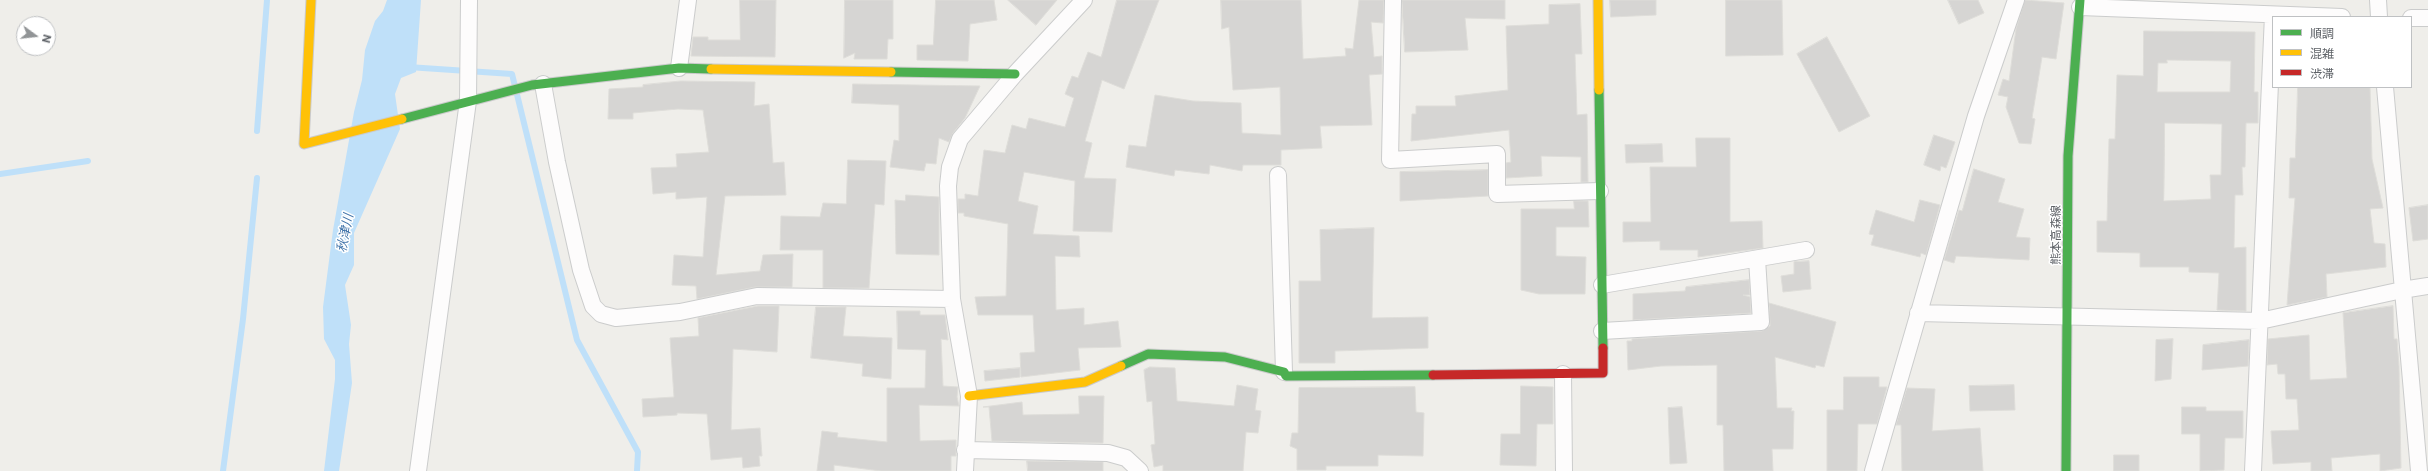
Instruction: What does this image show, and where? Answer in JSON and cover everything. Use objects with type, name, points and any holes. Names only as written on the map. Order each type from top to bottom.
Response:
[{"type":"street","points":[[311,0],[304,144],[467,94],[501,93],[538,85],[679,68],[1015,74]]},
{"type":"street","points":[[418,471],[467,94],[469,0]]},
{"type":"street","points":[[679,68],[688,0]]},
{"type":"street","points":[[965,471],[969,396],[952,299],[948,186],[950,167],[960,139],[1015,74],[1084,0]]},
{"type":"street","points":[[1393,0],[1390,160],[1497,154],[1497,194],[1600,191]]},
{"type":"street","points":[[969,396],[1085,382],[1148,354],[1225,357],[1284,372],[1286,376],[1603,373],[1598,0]]},
{"type":"street","points":[[1873,471],[1976,116],[2016,0]]},
{"type":"street","points":[[2378,0],[2379,16]]},
{"type":"street","points":[[2080,3],[2308,16]]},
{"type":"street","name":"熊本高森線","points":[[2066,471],[2068,156],[2080,3]]},
{"type":"street","points":[[2412,18],[2428,18]]},
{"type":"street","points":[[2253,471],[2272,39]]},
{"type":"street","points":[[538,85],[581,270],[592,306],[601,314],[616,318],[680,312],[757,296],[952,299]]},
{"type":"street","points":[[2385,88],[2419,471]]},
{"type":"street","points":[[1278,175],[1284,372]]},
{"type":"street","points":[[1602,285],[1806,250]]},
{"type":"street","points":[[1602,331],[1761,322],[1757,259]]},
{"type":"street","points":[[1918,313],[2067,318],[2260,321],[2402,290],[2428,286]]},
{"type":"street","points":[[1563,374],[1564,471]]},
{"type":"street","points":[[965,450],[1108,453],[1126,458],[1140,471]]},
{"type":"water","name":"秋津川","points":[[387,0],[421,0],[416,72],[401,78],[395,94],[400,129],[354,233],[354,265],[345,285],[351,325],[349,344],[352,383],[339,471],[324,471],[335,379],[335,360],[324,339],[323,307],[333,230],[354,112],[362,80],[365,50],[375,21],[383,11]]},
{"type":"building","points":[[740,0],[776,0],[775,57],[691,56],[693,37],[708,37],[708,40],[740,40]]},
{"type":"building","points":[[845,0],[893,0],[893,39],[888,39],[887,59],[854,59],[855,53],[844,58]]},
{"type":"building","points":[[936,0],[994,0],[997,20],[970,24],[968,61],[917,60],[917,45],[933,45]]},
{"type":"building","points":[[1008,0],[1057,0],[1036,25]]},
{"type":"building","points":[[1117,0],[1159,0],[1124,89],[1102,80],[1085,141],[1092,143],[1084,178],[1116,179],[1112,232],[1073,231],[1075,181],[1024,172],[1018,201],[1038,206],[1033,234],[1079,236],[1080,257],[1055,256],[1056,310],[1084,308],[1084,325],[1118,321],[1121,347],[1078,348],[1080,370],[1021,377],[1020,353],[1035,352],[1033,315],[978,315],[975,297],[1006,296],[1008,224],[964,216],[964,213],[958,213],[958,199],[965,199],[965,194],[978,196],[984,150],[1005,153],[1012,125],[1026,129],[1029,118],[1065,127],[1074,98],[1065,94],[1072,76],[1078,78],[1088,52],[1101,57]]},
{"type":"building","points":[[1221,0],[1301,0],[1303,59],[1346,56],[1345,48],[1353,49],[1359,0],[1384,0],[1383,23],[1371,22],[1374,57],[1382,56],[1382,74],[1369,75],[1372,125],[1320,126],[1322,148],[1281,150],[1281,165],[1243,165],[1242,171],[1210,165],[1209,174],[1175,170],[1174,176],[1126,167],[1129,145],[1146,147],[1155,95],[1193,101],[1241,103],[1242,133],[1281,135],[1280,87],[1233,90],[1229,27],[1222,29]]},
{"type":"building","points":[[1402,0],[1505,0],[1505,19],[1465,18],[1468,50],[1405,52]]},
{"type":"building","points":[[1610,0],[1656,0],[1656,15],[1611,17]]},
{"type":"building","points":[[1726,0],[1782,0],[1783,55],[1726,56]]},
{"type":"building","points":[[1948,0],[1978,0],[1984,13],[1959,24]]},
{"type":"building","points":[[2025,0],[2064,3],[2056,59],[2042,57],[2032,118],[2035,119],[2031,144],[2019,143],[2006,107],[2008,97],[1998,95],[2003,79],[2009,81],[2016,29]]},
{"type":"building","points":[[1580,4],[1582,54],[1575,54],[1577,115],[1587,114],[1588,182],[1581,182],[1581,157],[1541,156],[1542,176],[1506,178],[1506,163],[1511,162],[1509,130],[1411,141],[1412,114],[1416,114],[1416,106],[1456,106],[1455,96],[1508,90],[1506,26],[1549,24],[1549,5]]},
{"type":"building","points":[[2144,31],[2255,32],[2254,92],[2258,92],[2258,123],[2246,123],[2245,167],[2242,167],[2243,195],[2235,195],[2234,248],[2246,247],[2246,311],[2217,310],[2219,273],[2189,272],[2189,267],[2140,267],[2140,253],[2097,252],[2097,221],[2107,221],[2109,139],[2115,139],[2117,75],[2143,76]],"holes":[[[2167,60],[2231,61],[2230,92],[2157,92],[2158,63],[2167,63]],[[2165,123],[2222,124],[2221,175],[2210,175],[2211,199],[2164,201]]]},
{"type":"building","points":[[1827,37],[1870,116],[1839,132],[1797,54]]},
{"type":"building","points":[[681,81],[755,82],[754,106],[769,104],[773,163],[784,162],[786,195],[725,196],[716,275],[760,271],[763,255],[793,254],[792,287],[755,287],[697,299],[696,286],[672,285],[674,255],[703,257],[707,197],[676,199],[676,192],[653,194],[651,168],[677,167],[676,154],[709,152],[703,110],[678,109],[633,113],[633,119],[608,119],[609,89],[643,87],[643,85]]},
{"type":"building","points":[[853,84],[980,86],[965,118],[953,133],[949,142],[939,138],[936,164],[926,163],[924,171],[890,167],[894,140],[899,141],[899,105],[852,103]]},
{"type":"building","points":[[2298,88],[2370,88],[2372,159],[2383,208],[2370,209],[2374,243],[2385,244],[2386,267],[2326,274],[2327,297],[2287,305],[2295,198],[2289,198],[2290,158],[2295,158]]},
{"type":"building","points":[[1934,135],[1955,142],[1946,168],[1941,166],[1940,171],[1924,165]]},
{"type":"building","points":[[1696,138],[1730,138],[1730,222],[1762,221],[1763,248],[1698,257],[1698,250],[1660,250],[1660,241],[1623,242],[1623,222],[1651,222],[1650,167],[1696,167]]},
{"type":"building","points":[[1662,144],[1663,162],[1626,163],[1625,145]]},
{"type":"building","points":[[848,160],[886,161],[884,205],[875,204],[869,288],[823,288],[823,250],[780,250],[781,216],[820,217],[823,203],[846,204]]},
{"type":"building","points":[[1974,169],[2005,179],[1998,202],[2024,209],[2016,237],[2030,238],[2029,260],[1956,256],[1954,263],[1944,260],[1959,210],[1962,211]]},
{"type":"building","points":[[1488,170],[1488,196],[1400,201],[1400,172]]},
{"type":"building","points":[[906,195],[939,197],[939,255],[896,254],[895,200],[905,201]]},
{"type":"building","points":[[1920,200],[1940,205],[1926,255],[1921,253],[1920,257],[1871,245],[1874,235],[1869,234],[1876,210],[1914,222]]},
{"type":"building","points":[[1574,201],[1588,201],[1589,227],[1556,227],[1556,256],[1586,257],[1585,294],[1539,294],[1521,290],[1521,209],[1574,209]]},
{"type":"building","points":[[2428,205],[2428,239],[2413,241],[2409,208]]},
{"type":"building","points":[[1374,228],[1372,318],[1428,317],[1428,348],[1335,351],[1335,363],[1299,363],[1299,281],[1321,281],[1320,230]]},
{"type":"building","points":[[1809,261],[1811,289],[1783,292],[1781,276],[1794,274],[1794,262]]},
{"type":"building","points":[[1749,280],[1750,295],[1743,295],[1750,297],[1751,313],[1633,320],[1633,294],[1685,291],[1686,287]]},
{"type":"building","points":[[1769,303],[1836,322],[1824,367],[1816,365],[1815,368],[1775,357],[1777,408],[1792,408],[1791,411],[1794,411],[1793,449],[1772,449],[1773,471],[1724,471],[1723,425],[1717,425],[1717,365],[1661,366],[1628,370],[1627,341],[1632,341],[1632,339],[1762,331],[1770,326]]},
{"type":"building","points":[[758,306],[779,306],[777,352],[733,349],[731,430],[760,428],[762,456],[759,456],[760,466],[743,468],[742,457],[711,460],[707,414],[677,413],[677,415],[643,417],[642,399],[674,397],[670,338],[699,336],[698,318]]},
{"type":"building","points":[[2393,306],[2394,339],[2397,339],[2399,366],[2401,468],[2380,471],[2380,454],[2331,458],[2332,471],[2311,471],[2311,462],[2273,464],[2271,431],[2299,430],[2297,399],[2286,399],[2285,374],[2278,374],[2277,364],[2267,365],[2268,339],[2309,335],[2310,380],[2347,378],[2343,313]]},
{"type":"building","points":[[816,307],[846,307],[843,336],[892,338],[891,379],[862,376],[863,364],[811,358]]},
{"type":"building","points":[[897,311],[920,311],[920,315],[945,315],[948,340],[941,339],[943,386],[958,387],[957,397],[959,406],[919,405],[920,441],[956,440],[956,456],[951,456],[951,471],[881,471],[834,465],[834,471],[817,471],[822,431],[838,433],[837,437],[887,442],[887,388],[925,388],[926,350],[898,349]]},
{"type":"building","points":[[2173,339],[2171,379],[2155,381],[2156,340]]},
{"type":"building","points":[[2249,340],[2248,366],[2202,370],[2203,345]]},
{"type":"building","points":[[1150,367],[1175,368],[1177,401],[1234,406],[1237,385],[1258,389],[1255,410],[1261,411],[1258,433],[1246,432],[1243,471],[1163,471],[1163,465],[1154,467],[1151,445],[1155,444],[1152,401],[1147,402],[1144,370]]},
{"type":"building","points":[[1020,368],[1020,377],[985,381],[984,371]]},
{"type":"building","points":[[1844,377],[1879,377],[1879,387],[1887,387],[1877,424],[1858,424],[1857,471],[1827,471],[1827,410],[1843,410]]},
{"type":"building","points":[[2014,385],[2015,410],[1970,411],[1969,386]]},
{"type":"building","points":[[1521,386],[1553,387],[1553,424],[1537,424],[1536,466],[1500,465],[1501,434],[1520,434]]},
{"type":"building","points":[[1415,387],[1416,412],[1424,413],[1423,456],[1378,455],[1378,466],[1326,466],[1326,470],[1297,470],[1297,449],[1290,446],[1292,433],[1298,433],[1299,388]]},
{"type":"building","points":[[1907,388],[1935,389],[1932,431],[1980,428],[1983,471],[1902,471],[1901,425],[1896,425]]},
{"type":"building","points":[[1079,396],[1104,396],[1103,443],[992,441],[989,407],[983,407],[1022,402],[1023,415],[1079,414]]},
{"type":"building","points":[[1682,407],[1687,463],[1670,464],[1668,408]]},
{"type":"building","points":[[2182,407],[2206,407],[2206,411],[2243,411],[2243,438],[2225,438],[2224,470],[2200,471],[2200,434],[2182,434]]},
{"type":"building","points":[[2114,455],[2139,455],[2139,471],[2114,471]]},
{"type":"building","points":[[1027,461],[1103,462],[1103,471],[1028,471]]},
{"type":"waterway","points":[[257,131],[267,0]]},
{"type":"waterway","points":[[408,67],[512,74],[577,340],[638,452],[637,471]]},
{"type":"waterway","points":[[0,174],[88,161]]},
{"type":"waterway","points":[[223,471],[243,319],[257,178]]},
{"type":"traffic: fast","points":[[2066,471],[2068,156],[2080,0]]},
{"type":"traffic: fast","points":[[402,119],[532,85],[679,68],[711,69]]},
{"type":"traffic: fast","points":[[891,72],[1015,74]]},
{"type":"traffic: fast","points":[[1599,90],[1603,348]]},
{"type":"traffic: fast","points":[[1121,366],[1148,354],[1225,357],[1284,372],[1286,376],[1433,375]]},
{"type":"traffic: slow","points":[[311,0],[304,144],[402,119]]},
{"type":"traffic: slow","points":[[1598,0],[1599,90]]},
{"type":"traffic: slow","points":[[711,69],[891,72]]},
{"type":"traffic: slow","points":[[969,396],[1085,382],[1121,366]]},
{"type":"traffic: jam","points":[[1433,375],[1603,373],[1603,348]]}]
